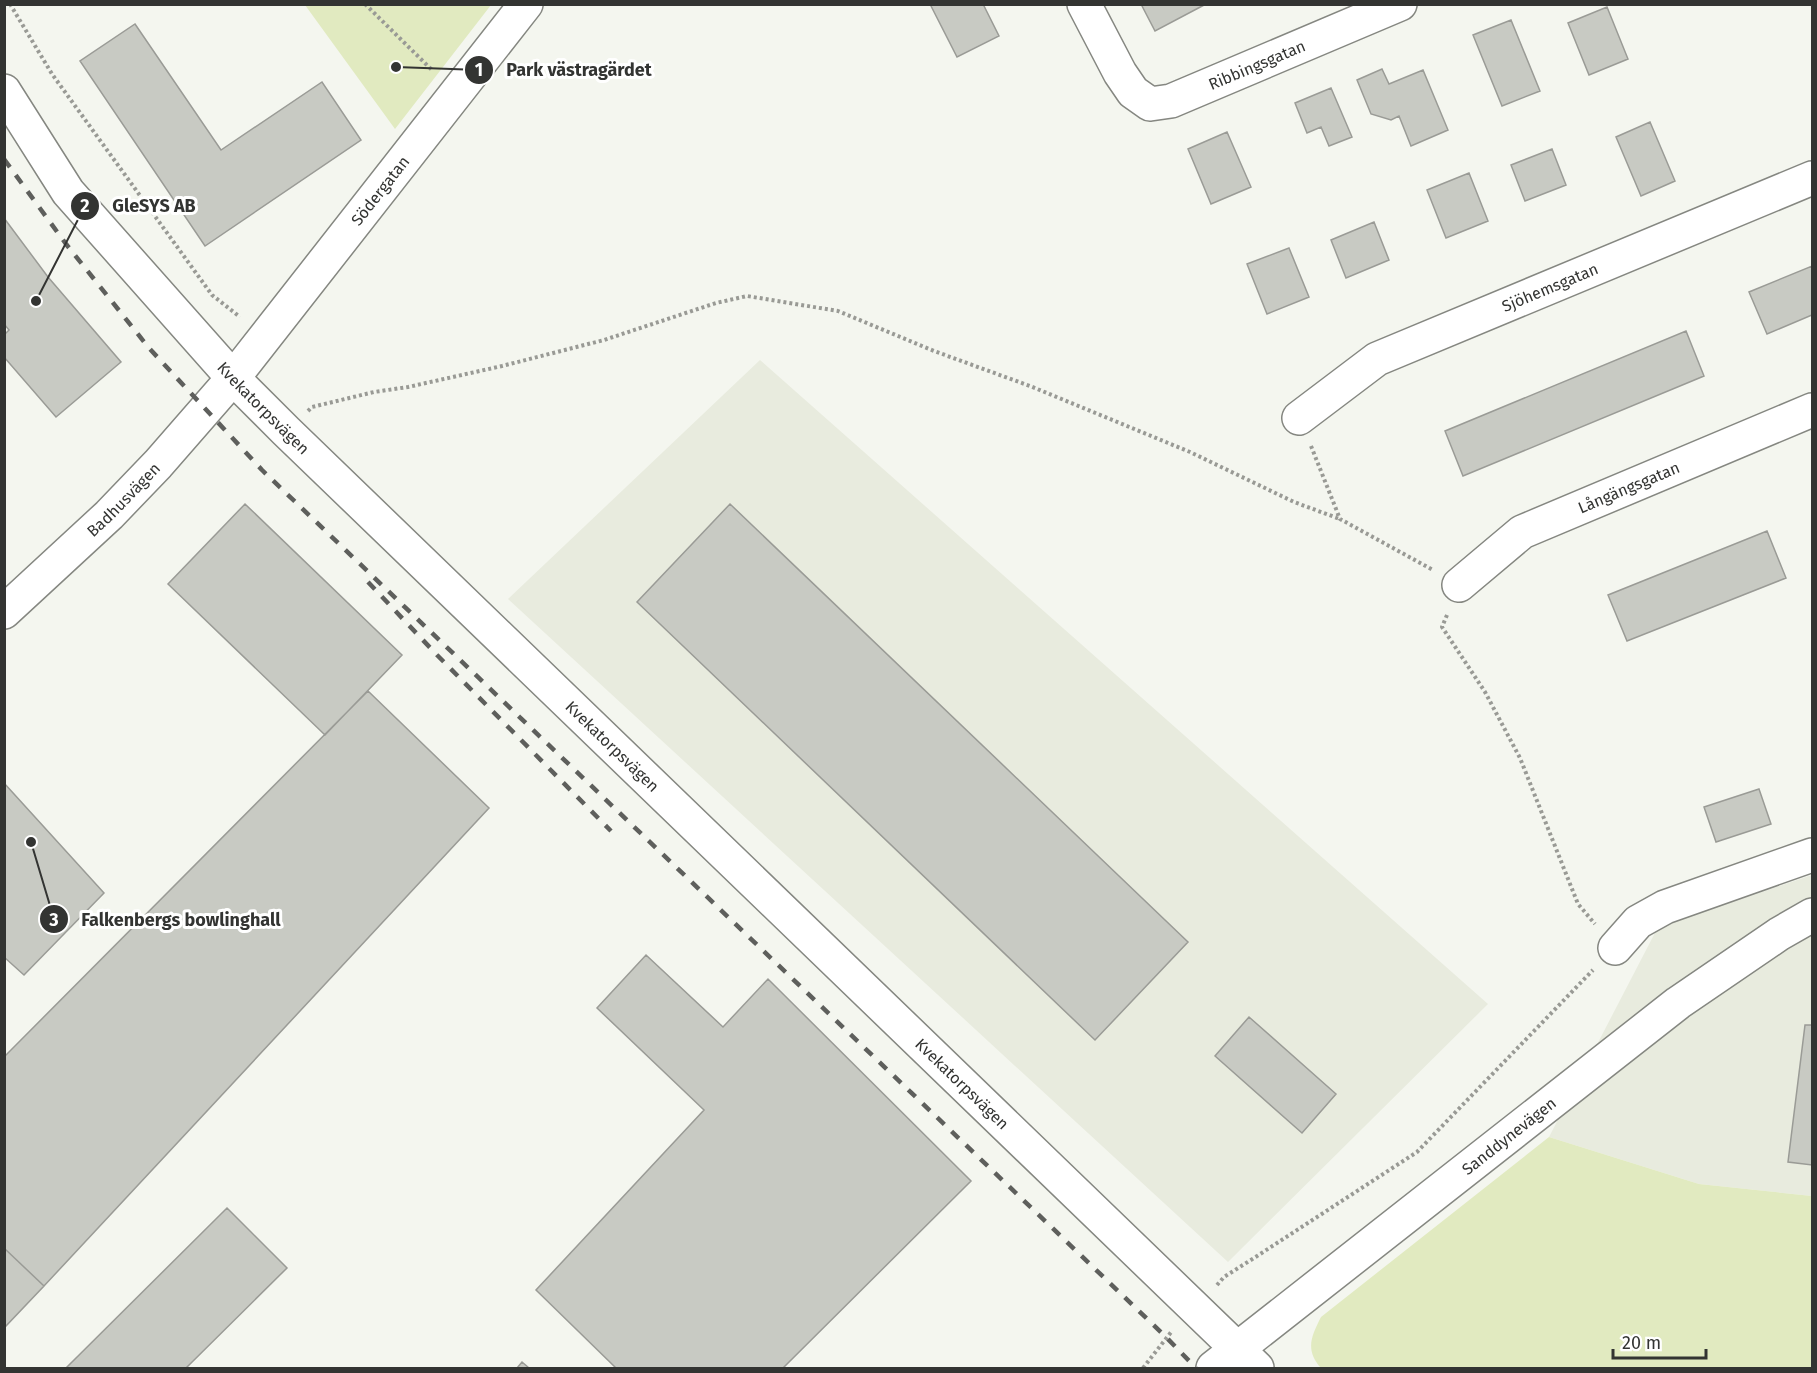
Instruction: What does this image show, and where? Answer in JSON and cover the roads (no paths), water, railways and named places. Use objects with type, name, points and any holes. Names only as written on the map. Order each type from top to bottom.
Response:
[{"type":"street","name":"Södergatan","points":[[233,378],[526,4]]},
{"type":"street","name":"Ribbingsgatan","points":[[1084,4],[1120,73],[1133,92],[1150,104],[1171,101],[1400,4]]},
{"type":"street","name":"Kvekatorpsvägen","points":[[4,90],[68,192],[233,378],[1196,1308],[1236,1362]]},
{"type":"street","name":"Sjöhemsgatan","points":[[1299,418],[1377,359],[1812,178]]},
{"type":"street","name":"Badhusvägen","points":[[4,612],[109,515],[158,464],[233,378]]},
{"type":"street","name":"Långängsgatan","points":[[1459,585],[1522,532],[1812,410]]},
{"type":"street","points":[[1614,948],[1638,922],[1665,907],[1812,855]]},
{"type":"street","name":"Sanddynevägen","points":[[1236,1362],[1678,1003],[1758,947],[1812,915]]},
{"type":"railway","points":[[4,159],[66,244],[149,348],[262,470],[1196,1368]]},
{"type":"railway","points":[[368,582],[611,831]]},
{"type":"place","name":"Park västragärdet","points":[[396,67]]},
{"type":"place","name":"GleSYS AB","points":[[36,301]]},
{"type":"place","name":"Falkenbergs bowlinghall","points":[[31,842]]}]
